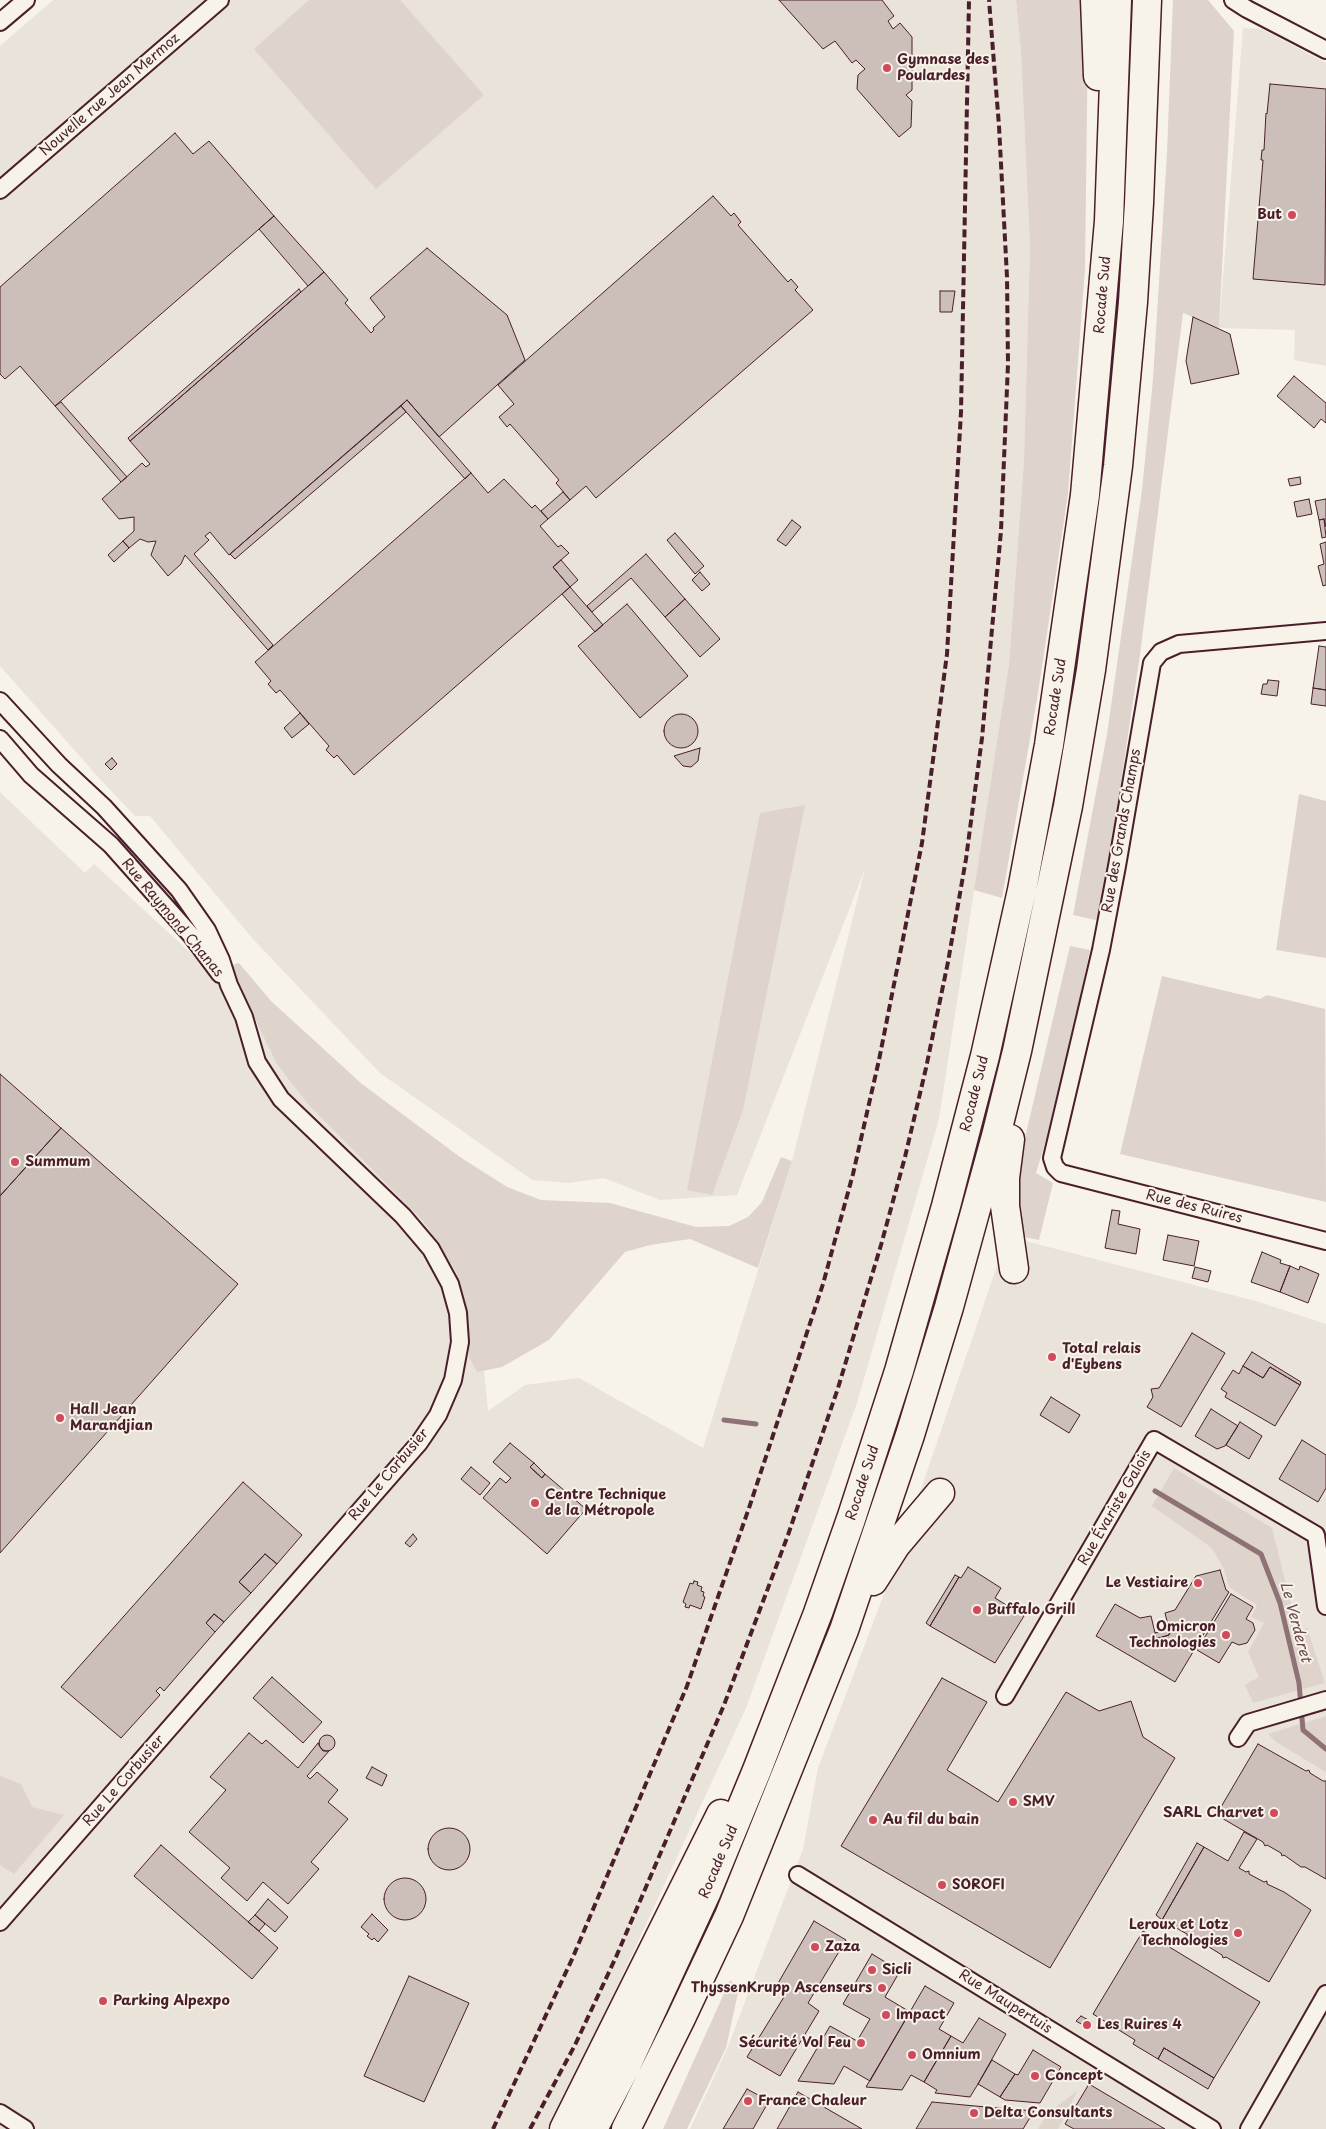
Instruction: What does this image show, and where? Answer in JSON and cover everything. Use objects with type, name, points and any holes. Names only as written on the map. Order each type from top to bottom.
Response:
[{"type":"highway","points":[[1092,427],[1098,64],[1095,0]]},
{"type":"highway","name":"Rocade Sud","points":[[593,2129],[628,2060],[707,1891],[758,1770],[818,1613],[878,1437],[917,1308],[966,1128],[1004,976],[1049,744],[1073,587],[1092,427],[1109,221],[1117,0]]},
{"type":"highway","name":"Rocade Sud","points":[[626,2129],[677,2026],[728,1916],[844,1630],[907,1444],[949,1307],[998,1127],[1051,893],[1068,806],[1091,670],[1118,466],[1133,302],[1147,0]]},
{"type":"highway","points":[[1144,84],[1156,0]]},
{"type":"highway","points":[[1014,1269],[1005,1206],[1005,1178],[1051,893]]},
{"type":"highway","points":[[844,1630],[887,1558],[916,1519],[940,1492]]},
{"type":"highway","points":[[564,2129],[689,1880],[818,1613]]},
{"type":"highway","points":[[643,2129],[728,1916]]},
{"type":"street","points":[[0,22],[26,0]]},
{"type":"street","name":"Nouvelle rue Jean Mermoz","points":[[0,190],[220,0]]},
{"type":"street","points":[[1233,0],[1247,10],[1326,50]]},
{"type":"street","name":"Rue des Grands Champs","points":[[1061,1173],[1055,1167],[1052,1158],[1101,950],[1116,876],[1152,664],[1161,652],[1179,644],[1326,631]]},
{"type":"street","name":"Rue Raymond Chanas","points":[[0,701],[60,766],[104,807],[179,890],[207,930],[229,985]]},
{"type":"street","name":"Rue Raymond Chanas","points":[[0,739],[31,775],[112,845],[191,935],[229,985]]},
{"type":"street","name":"Rue Le Corbusier","points":[[0,1922],[419,1443],[438,1415],[453,1380],[460,1342],[458,1313],[450,1284],[431,1249],[403,1216],[280,1100],[257,1062],[244,1017],[229,985]]},
{"type":"street","name":"Rue des Ruires","points":[[1061,1173],[1326,1241]]},
{"type":"street","name":"Rue Évariste Galois","points":[[1005,1696],[1154,1440],[1321,1535],[1326,1606]]},
{"type":"street","points":[[1238,1738],[1248,1723],[1320,1701]]},
{"type":"street","name":"Rue Maupertuis","points":[[798,1875],[1212,2129]]},
{"type":"street","points":[[1249,2129],[1326,1994]]},
{"type":"street","points":[[0,2113],[25,2129]]},
{"type":"shaded area","points":[[53,0],[1016,0],[1021,52],[1030,247],[1024,460],[1009,664],[939,1119],[857,1403],[746,1708],[593,2039],[547,2129],[0,2129],[0,792],[85,873],[94,864],[194,956],[386,1165],[474,1269],[488,1411],[525,1385],[579,1378],[703,1448],[792,1161],[865,869],[737,1195],[660,1200],[604,1178],[569,1183],[532,1180],[380,1073],[253,939],[150,816],[135,816],[99,778],[0,666],[0,46]]},
{"type":"shaded area","points":[[309,0],[400,0],[484,95],[376,189],[254,49]]},
{"type":"shaded area","points":[[1016,0],[1084,0],[1088,30],[1085,269],[1068,494],[1038,693],[1002,898],[974,890],[1009,664],[1024,460],[1030,247],[1021,52]]},
{"type":"shaded area","points":[[1173,0],[1208,0],[1234,31],[1219,328],[1183,313],[1140,655],[1100,921],[1073,915],[1107,734],[1142,490],[1153,379],[1167,152]]},
{"type":"shaded area","points":[[1243,28],[1262,29],[1326,63],[1326,366],[1294,360],[1295,330],[1219,328]]},
{"type":"shaded area","points":[[1299,794],[1326,801],[1326,958],[1276,950]]},
{"type":"shaded area","points":[[805,805],[743,1110],[712,1195],[687,1190],[760,813]]},
{"type":"shaded area","points":[[1070,946],[1090,950],[1059,1097],[1036,1173],[1053,1183],[1039,1240],[1018,1236],[1015,1159],[1024,1142]]},
{"type":"shaded area","points":[[239,963],[271,1001],[362,1084],[460,1157],[507,1187],[541,1200],[610,1203],[696,1227],[729,1226],[748,1217],[762,1202],[781,1157],[792,1161],[758,1268],[690,1239],[650,1245],[625,1252],[549,1340],[502,1367],[477,1372],[469,1357],[468,1314],[456,1271],[424,1222],[308,1104],[277,1064],[229,966]]},
{"type":"shaded area","points":[[1162,976],[1260,999],[1267,995],[1325,1009],[1326,1202],[1120,1154]]},
{"type":"shaded area","points":[[1007,1236],[1259,1302],[1326,1324],[1326,2129],[690,2129],[727,2049],[803,1849],[818,1768],[898,1557]]},
{"type":"shaded area","points":[[1174,1468],[1272,1528],[1298,1632],[1307,1628],[1325,1683],[1253,1703],[1245,1685],[1259,1677],[1248,1652],[1264,1623],[1251,1617],[1257,1605],[1229,1587],[1224,1569],[1212,1548],[1152,1506]]},
{"type":"shaded area","points":[[1326,1716],[1326,1772],[1276,1742],[1268,1734]]},
{"type":"shaded area","points":[[0,1776],[21,1784],[32,1807],[64,1815],[14,1874],[0,1865]]},
{"type":"shaded area","points":[[730,1980],[739,1988],[726,2048],[687,2129],[663,2129]]},
{"type":"shaded area","points":[[1078,2090],[1058,2129],[1038,2129],[1047,2114]]},
{"type":"building","name":"Gymnase des Poulardes","points":[[779,0],[882,0],[894,16],[888,21],[893,29],[900,23],[912,37],[912,57],[905,62],[912,70],[912,90],[906,95],[912,101],[911,127],[899,137],[857,89],[858,75],[865,69],[856,60],[852,63],[835,41],[823,49]]},
{"type":"building","name":"But","points":[[1270,84],[1326,89],[1325,285],[1253,279],[1263,160],[1261,160],[1262,150],[1264,150]]},
{"type":"building","points":[[175,133],[193,154],[209,141],[274,216],[55,406],[20,366],[5,379],[0,374],[0,287]]},
{"type":"building","points":[[713,196],[731,216],[734,213],[741,222],[738,225],[788,282],[791,279],[798,287],[795,290],[813,310],[596,498],[586,486],[570,500],[556,483],[559,480],[510,424],[507,427],[499,417],[514,404],[498,385]]},
{"type":"building","points":[[274,216],[324,272],[308,286],[259,229]]},
{"type":"building","points":[[427,248],[507,315],[525,360],[439,437],[407,400],[229,555],[210,532],[205,536],[209,540],[194,554],[273,645],[268,650],[185,555],[181,564],[168,576],[151,555],[156,541],[148,542],[140,539],[129,548],[123,541],[134,531],[134,517],[119,519],[102,499],[142,463],[146,467],[150,464],[130,441],[324,272],[348,300],[345,303],[371,333],[374,330],[373,328],[385,317],[370,298]]},
{"type":"building","points":[[299,289],[301,292],[130,441],[128,438]]},
{"type":"building","points":[[940,291],[955,291],[952,312],[940,312]]},
{"type":"building","points":[[1193,317],[1230,334],[1239,374],[1191,384],[1186,361]]},
{"type":"building","points":[[1294,376],[1326,403],[1326,423],[1321,419],[1314,428],[1277,396]]},
{"type":"building","points":[[407,400],[471,473],[465,479],[401,406]]},
{"type":"building","points":[[61,402],[127,477],[121,482],[55,406]]},
{"type":"building","points":[[401,406],[406,412],[235,559],[230,554]]},
{"type":"building","points":[[471,473],[488,493],[504,479],[532,508],[535,505],[548,519],[540,526],[558,547],[561,545],[569,553],[553,567],[570,587],[354,775],[337,755],[334,758],[326,750],[329,746],[280,690],[276,693],[268,684],[271,681],[255,662]]},
{"type":"building","points":[[1300,477],[1301,484],[1290,486],[1288,479]]},
{"type":"building","points":[[563,492],[570,500],[548,519],[541,511]]},
{"type":"building","points":[[1309,499],[1312,514],[1297,517],[1294,502]]},
{"type":"building","points":[[1326,499],[1326,527],[1324,519],[1319,520],[1315,501]]},
{"type":"building","points":[[1324,519],[1326,537],[1322,538],[1319,520]]},
{"type":"building","points":[[792,520],[801,527],[786,546],[777,540]]},
{"type":"building","points":[[675,533],[704,566],[695,574],[667,540]]},
{"type":"building","points":[[123,541],[129,548],[114,562],[108,555]]},
{"type":"building","points":[[1326,542],[1326,585],[1323,586],[1318,566],[1324,564],[1320,544]]},
{"type":"building","points":[[646,554],[685,599],[665,617],[631,578],[592,612],[587,606]]},
{"type":"building","points":[[561,560],[578,580],[570,587],[553,567]]},
{"type":"building","points":[[700,572],[710,584],[702,591],[692,580]]},
{"type":"building","points":[[570,587],[603,625],[595,632],[562,594]]},
{"type":"building","points":[[685,599],[720,639],[700,657],[665,617]]},
{"type":"building","points":[[627,604],[688,676],[640,718],[578,646]]},
{"type":"building","points":[[1319,646],[1326,647],[1326,690],[1313,688]]},
{"type":"building","points":[[1268,680],[1279,681],[1277,696],[1261,694],[1263,684],[1267,684]]},
{"type":"building","points":[[1313,688],[1326,690],[1326,706],[1311,704]]},
{"type":"building","points":[[300,713],[309,724],[292,738],[284,728]]},
{"type":"building","points":[[681,714],[688,715],[693,719],[697,724],[697,738],[693,743],[688,747],[681,748],[674,747],[669,743],[665,738],[664,731],[665,724],[669,719],[674,715]]},
{"type":"building","points":[[700,748],[698,761],[691,767],[683,766],[674,756]]},
{"type":"building","points":[[112,758],[117,764],[111,770],[105,764]]},
{"type":"building","name":"Summum","points":[[0,1074],[61,1128],[0,1196]]},
{"type":"building","name":"Hall Jean Marandjian","points":[[61,1128],[238,1284],[0,1553],[0,1196]]},
{"type":"building","points":[[1112,1210],[1120,1211],[1118,1224],[1140,1229],[1136,1254],[1105,1248]]},
{"type":"building","points":[[1168,1235],[1199,1241],[1194,1266],[1163,1260]]},
{"type":"building","points":[[1262,1252],[1281,1260],[1280,1263],[1290,1266],[1280,1292],[1251,1282]]},
{"type":"building","points":[[1290,1266],[1299,1270],[1300,1266],[1319,1274],[1308,1303],[1280,1292]]},
{"type":"building","points":[[1195,1267],[1211,1271],[1208,1282],[1192,1278]]},
{"type":"building","points":[[1192,1333],[1225,1353],[1181,1427],[1147,1407],[1153,1397],[1151,1389],[1159,1388]]},
{"type":"building","points":[[1252,1352],[1301,1382],[1300,1385],[1270,1367],[1263,1378],[1243,1366]]},
{"type":"building","points":[[1243,1366],[1263,1378],[1270,1367],[1300,1385],[1275,1426],[1225,1397],[1227,1393],[1221,1389],[1233,1370],[1239,1374]]},
{"type":"building","points":[[1051,1397],[1080,1415],[1069,1433],[1040,1415]]},
{"type":"building","points":[[1211,1409],[1238,1426],[1225,1446],[1217,1449],[1195,1436]]},
{"type":"building","points":[[1240,1422],[1262,1436],[1249,1459],[1226,1445]]},
{"type":"building","points":[[1302,1440],[1326,1455],[1326,1488],[1318,1502],[1279,1479]]},
{"type":"building","name":"Centre Technique de la Métropole","points":[[510,1443],[534,1463],[530,1467],[542,1478],[545,1474],[586,1509],[547,1554],[483,1498],[500,1478],[506,1483],[511,1478],[493,1462]]},
{"type":"building","points":[[534,1463],[545,1474],[542,1478],[530,1467]]},
{"type":"building","points":[[471,1467],[490,1483],[480,1495],[461,1479]]},
{"type":"building","points":[[243,1482],[302,1535],[277,1564],[265,1554],[239,1582],[251,1593],[224,1622],[214,1614],[206,1623],[215,1632],[164,1691],[160,1687],[156,1691],[160,1695],[121,1738],[61,1687]]},
{"type":"building","points":[[413,1534],[417,1539],[410,1547],[405,1543]]},
{"type":"building","points":[[265,1554],[277,1564],[251,1593],[239,1582]]},
{"type":"building","name":"Buffalo Grill","points":[[968,1567],[1001,1588],[995,1598],[1024,1616],[995,1663],[930,1626],[959,1577],[961,1578]]},
{"type":"building","points":[[1220,1570],[1226,1590],[1229,1592],[1175,1682],[1096,1636],[1115,1604],[1140,1618],[1151,1616],[1156,1637],[1169,1635],[1165,1613],[1175,1610],[1196,1576]]},
{"type":"building","points":[[955,1575],[959,1577],[930,1626],[926,1623]]},
{"type":"building","points":[[694,1581],[698,1582],[697,1585],[702,1587],[701,1591],[704,1592],[703,1596],[705,1597],[701,1609],[690,1605],[689,1608],[685,1607],[686,1604],[683,1602],[690,1583],[693,1584]]},
{"type":"building","points":[[1231,1594],[1253,1607],[1246,1619],[1253,1623],[1255,1630],[1247,1643],[1239,1645],[1232,1642],[1219,1663],[1197,1650]]},
{"type":"building","points":[[214,1614],[224,1622],[215,1632],[206,1623]]},
{"type":"building","points":[[1169,1629],[1169,1635],[1156,1637],[1155,1633]]},
{"type":"building","points":[[272,1677],[322,1722],[303,1743],[253,1698]]},
{"type":"building","points":[[942,1678],[987,1702],[947,1770],[998,1802],[1066,1692],[1099,1711],[1131,1701],[1143,1737],[1175,1758],[1050,1968],[841,1846]]},
{"type":"building","points":[[249,1733],[262,1744],[266,1740],[298,1768],[318,1743],[323,1751],[329,1751],[307,1776],[310,1779],[317,1772],[338,1790],[328,1802],[348,1819],[311,1862],[319,1869],[288,1904],[263,1882],[247,1901],[221,1878],[230,1868],[189,1832],[226,1790],[210,1777]]},
{"type":"building","points":[[327,1735],[333,1737],[335,1743],[333,1749],[327,1751],[321,1749],[319,1743],[321,1737]]},
{"type":"building","name":"SARL Charvet","points":[[1258,1744],[1306,1771],[1309,1770],[1310,1773],[1326,1781],[1326,1879],[1305,1867],[1301,1867],[1284,1855],[1282,1856],[1281,1853],[1267,1845],[1265,1846],[1263,1842],[1220,1817],[1225,1810],[1221,1807]]},
{"type":"building","points":[[372,1767],[387,1775],[382,1786],[366,1778]]},
{"type":"building","points":[[449,1828],[464,1834],[470,1849],[464,1864],[449,1870],[434,1864],[428,1849],[434,1834]]},
{"type":"building","points":[[1244,1832],[1257,1839],[1239,1868],[1246,1872],[1249,1871],[1249,1874],[1264,1882],[1267,1881],[1267,1884],[1284,1892],[1311,1910],[1269,1982],[1226,1957],[1223,1958],[1222,1955],[1209,1947],[1205,1947],[1204,1944],[1162,1920],[1204,1847],[1228,1861]]},
{"type":"building","points":[[1197,1843],[1204,1847],[1162,1920],[1156,1915]]},
{"type":"building","points":[[161,1845],[278,1948],[252,1979],[134,1876]]},
{"type":"building","points":[[405,1878],[420,1884],[426,1899],[420,1914],[405,1920],[390,1914],[384,1899],[390,1884]]},
{"type":"building","points":[[268,1899],[288,1917],[275,1932],[255,1915]]},
{"type":"building","points":[[372,1914],[388,1930],[378,1942],[374,1938],[372,1940],[367,1936],[369,1934],[361,1927]]},
{"type":"building","points":[[255,1915],[265,1924],[259,1931],[248,1922]]},
{"type":"building","points":[[814,1921],[846,1940],[808,2003],[819,2011],[780,2076],[747,2057],[787,1992],[777,1985]]},
{"type":"building","points":[[1143,1931],[1260,2002],[1214,2078],[1164,2048],[1158,2059],[1133,2044],[1135,2040],[1093,2014]]},
{"type":"building","name":"Impact","points":[[872,1954],[900,1971],[885,1997],[910,2012],[870,2081],[844,2066],[834,2084],[798,2081],[830,2026],[857,2041],[870,2019],[843,2004]]},
{"type":"building","points":[[409,1976],[469,2003],[424,2102],[364,2076]]},
{"type":"building","name":"Omnium","points":[[925,1986],[954,2003],[939,2029],[951,2036],[924,2082],[911,2075],[902,2090],[866,2087]]},
{"type":"building","name":"Les Ruires 4","points":[[1081,2016],[1092,2022],[1088,2028],[1076,2021]]},
{"type":"building","points":[[979,2018],[1006,2034],[978,2084],[970,2097],[935,2093],[937,2090],[924,2082],[951,2036],[963,2043]]},
{"type":"building","points":[[1164,2048],[1214,2078],[1208,2089],[1158,2059]]},
{"type":"building","name":"Concept","points":[[1033,2050],[1061,2067],[1040,2103],[1005,2100],[1000,2097],[1015,2074],[1018,2075]]},
{"type":"building","points":[[992,2060],[1015,2074],[1000,2097],[978,2084]]},
{"type":"building","points":[[1089,2084],[1165,2129],[1074,2129],[1065,2124]]},
{"type":"building","points":[[747,2089],[769,2101],[753,2129],[723,2129]]},
{"type":"building","points":[[798,2092],[862,2129],[777,2129]]},
{"type":"building","points":[[932,2102],[1034,2111],[1023,2129],[916,2129]]},
{"type":"waterway","name":"Le Verderet","points":[[724,1420],[756,1424]]},
{"type":"waterway","name":"Le Verderet","points":[[1155,1491],[1261,1554],[1280,1603],[1299,1683],[1303,1730],[1326,1749]]},
{"type":"railway","points":[[493,2129],[573,1957],[687,1686],[750,1505],[823,1284],[853,1174],[879,1060],[922,843],[947,654],[961,412],[969,0]]},
{"type":"railway","points":[[530,2129],[575,2045],[616,1957],[724,1705],[788,1535],[838,1388],[881,1245],[905,1157],[926,1068],[948,962],[966,859],[982,738],[1001,531],[1008,364],[1007,277],[999,126],[989,0]]},
{"type":"place","name":"Gymnase des Poulardes","points":[[887,68]]},
{"type":"place","name":"But","points":[[1292,215]]},
{"type":"place","name":"Summum","points":[[15,1162]]},
{"type":"place","name":"Total relais d'Eybens","points":[[1052,1357]]},
{"type":"place","name":"Hall Jean Marandjian","points":[[60,1418]]},
{"type":"place","name":"Centre Technique de la Métropole","points":[[535,1503]]},
{"type":"place","name":"Le Vestiaire","points":[[1198,1583]]},
{"type":"place","name":"Buffalo Grill","points":[[977,1610]]},
{"type":"place","name":"Omicron Technologies","points":[[1226,1635]]},
{"type":"place","name":"SMV","points":[[1013,1802]]},
{"type":"place","name":"SARL Charvet","points":[[1274,1813]]},
{"type":"place","name":"Au fil du bain","points":[[873,1820]]},
{"type":"place","name":"SOROFI","points":[[942,1885]]},
{"type":"place","name":"Leroux et Lotz Technologies","points":[[1238,1933]]},
{"type":"place","name":"Zaza","points":[[815,1947]]},
{"type":"place","name":"Sicli","points":[[872,1970]]},
{"type":"place","name":"ThyssenKrupp Ascenseurs","points":[[882,1988]]},
{"type":"place","name":"Parking Alpexpo","points":[[103,2001]]},
{"type":"place","name":"Impact","points":[[886,2015]]},
{"type":"place","name":"Les Ruires 4","points":[[1087,2025]]},
{"type":"place","name":"Sécurité Vol Feu","points":[[861,2043]]},
{"type":"place","name":"Omnium","points":[[912,2055]]},
{"type":"place","name":"Concept","points":[[1035,2076]]},
{"type":"place","name":"France Chaleur","points":[[748,2101]]},
{"type":"place","name":"Delta Consultants","points":[[974,2113]]}]
